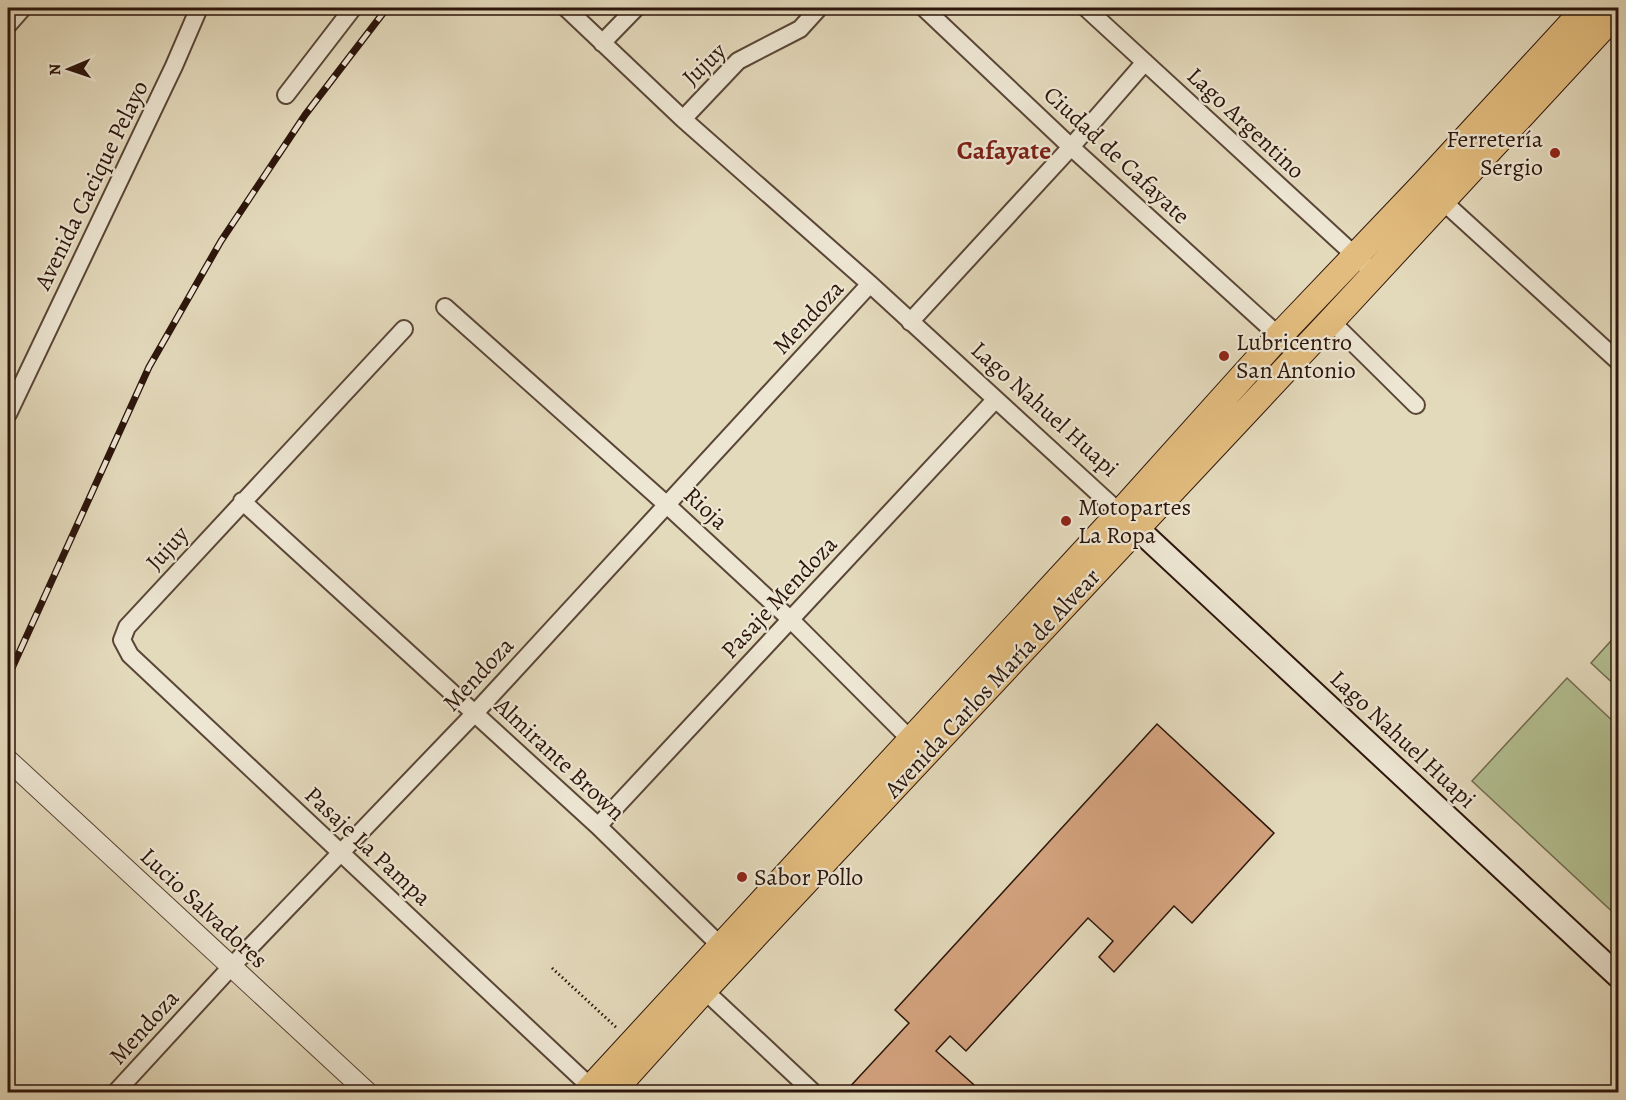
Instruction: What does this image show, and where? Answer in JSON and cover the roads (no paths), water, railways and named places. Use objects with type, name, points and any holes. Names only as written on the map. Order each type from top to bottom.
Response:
[{"type":"main road","name":"Avenida Carlos María de Alvear","points":[[1433,193],[1586,8]]},
{"type":"main road","name":"Avenida Carlos María de Alvear","points":[[1129,521],[1279,336],[1365,265],[1433,193],[1618,11]]},
{"type":"main road","name":"Avenida Carlos María de Alvear","points":[[597,1091],[632,1043],[728,953],[1129,521],[1331,321],[1365,265]]},
{"type":"main road","name":"Lago Nahuel Huapi","points":[[1129,521],[1618,976]]},
{"type":"main road","name":"Avenida Carlos María de Alvear","points":[[597,1091],[704,990],[728,953]]},
{"type":"street","points":[[8,25],[23,8]]},
{"type":"street","name":"Avenida Cacique Pelayo","points":[[8,414],[174,66],[199,8]]},
{"type":"street","points":[[286,95],[353,8]]},
{"type":"street","name":"Lago Nahuel Huapi","points":[[566,8],[683,119],[870,284],[1129,521]]},
{"type":"street","points":[[602,43],[636,8]]},
{"type":"street","name":"Jujuy","points":[[683,119],[738,62],[800,29],[819,8]]},
{"type":"street","name":"Ciudad de Cafayate","points":[[924,8],[1071,147],[1279,336]]},
{"type":"street","name":"Lago Argentino","points":[[1086,8],[1365,265]]},
{"type":"street","points":[[910,322],[1071,147],[1145,62]]},
{"type":"street","points":[[1433,193],[1618,361]]},
{"type":"street","name":"Mendoza","points":[[116,1092],[231,967],[475,713],[870,284]]},
{"type":"street","name":"Rioja","points":[[445,308],[667,504],[791,620],[918,747]]},
{"type":"street","points":[[1331,321],[1416,405]]},
{"type":"street","name":"Jujuy","points":[[127,627],[404,329]]},
{"type":"street","name":"Pasaje Mendoza","points":[[598,826],[995,400]]},
{"type":"street","name":"Almirante Brown","points":[[242,501],[598,826],[728,953]]},
{"type":"street","name":"Pasaje La Pampa","points":[[127,627],[122,640],[130,655],[597,1091]]},
{"type":"street","name":"Lucio Salvadores","points":[[8,760],[367,1092]]},
{"type":"street","points":[[704,990],[813,1092]]},
{"type":"railway","points":[[8,677],[149,367],[221,241],[305,115],[387,8]]},
{"type":"place","name":"Ferretería Sergio","points":[[1555,153]]},
{"type":"place","name":"Lubricentro San Antonio","points":[[1224,356]]},
{"type":"place","name":"Motopartes La Ropa","points":[[1066,521]]},
{"type":"place","name":"Sabor Pollo","points":[[742,877]]},
{"type":"district","name":"Cafayate","points":[[1004,150]]}]
